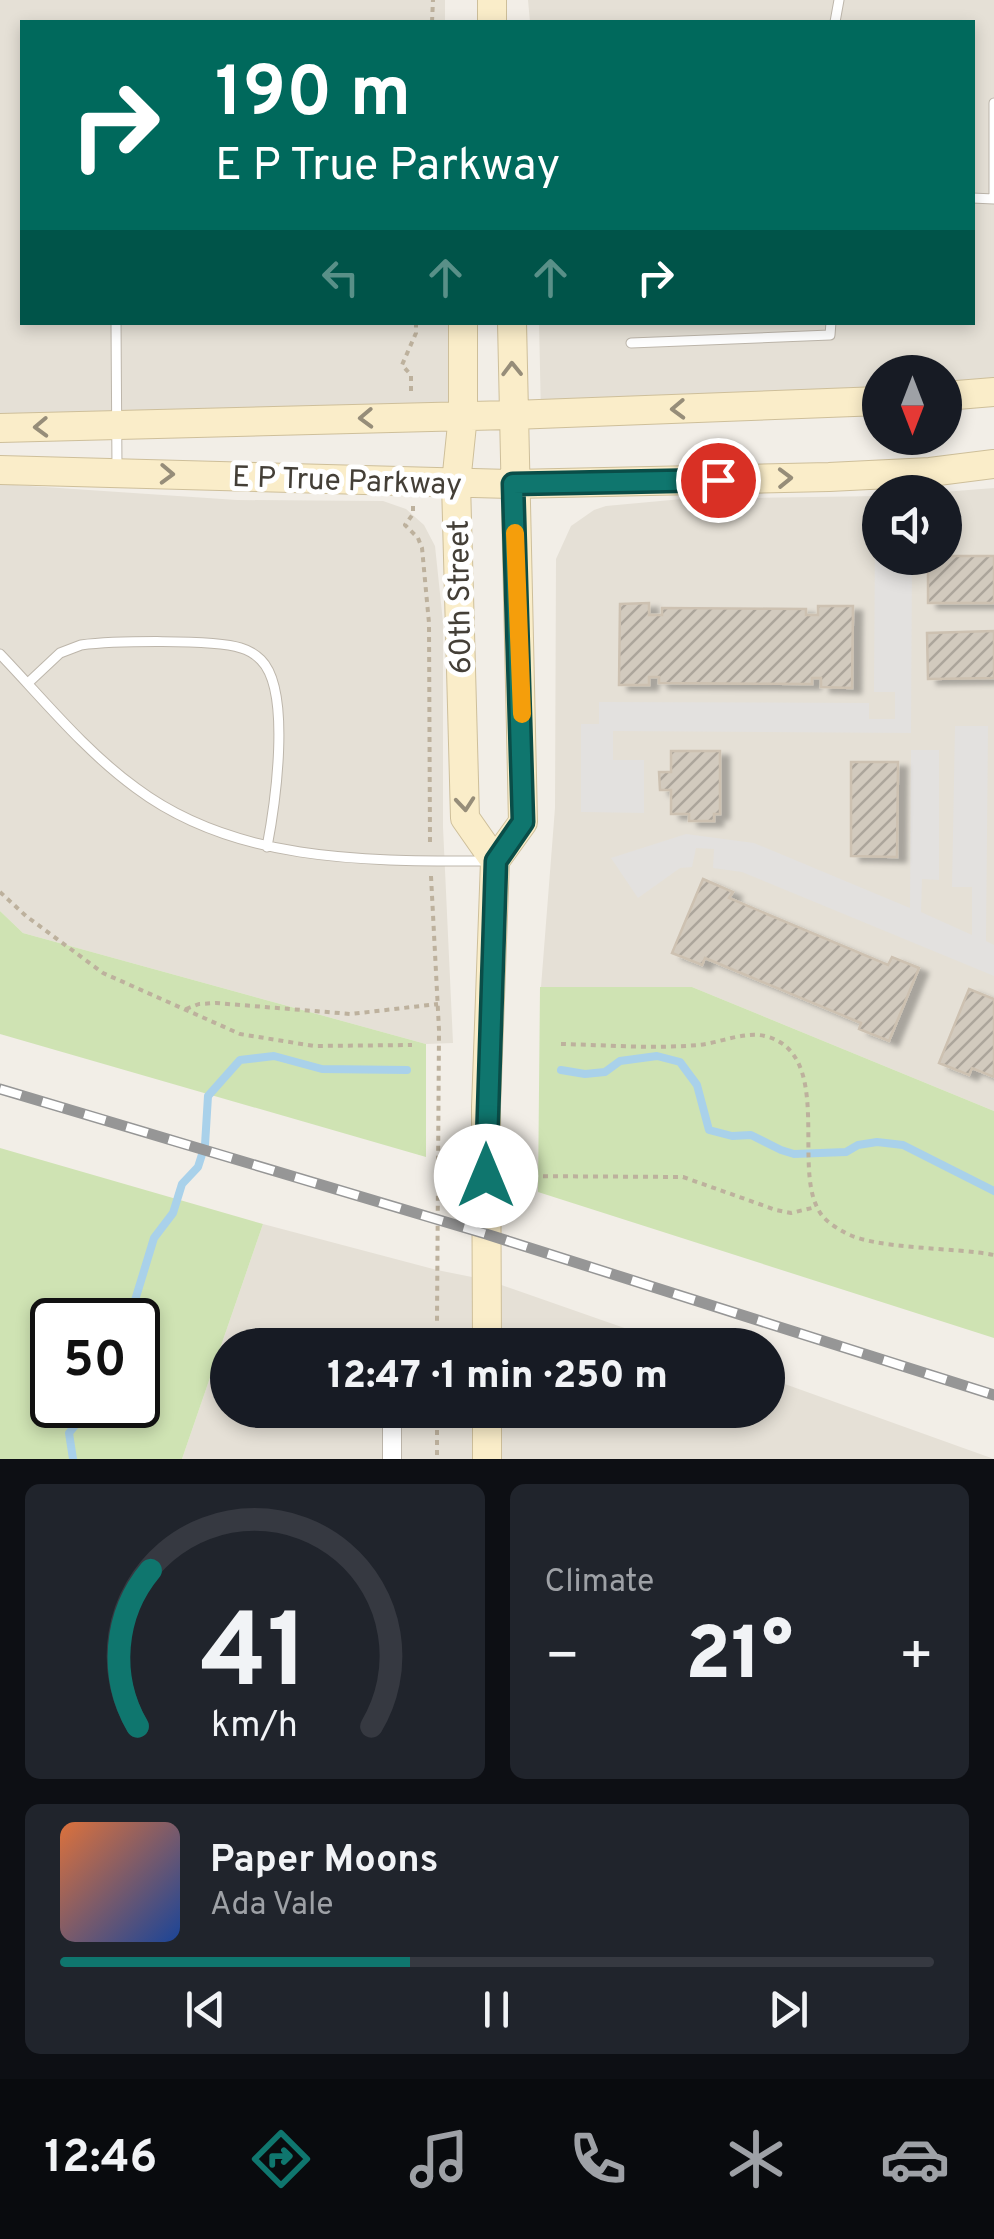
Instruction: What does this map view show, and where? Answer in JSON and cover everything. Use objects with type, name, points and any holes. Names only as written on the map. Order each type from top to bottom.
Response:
[{"type":"main road","name":"60th Street","points":[[464,325],[463,415],[456,484],[465,818],[496,861],[523,822],[512,325]]},
{"type":"main road","points":[[962,395],[994,392]]},
{"type":"main road","name":"E P True Parkway","points":[[0,428],[513,416],[862,402]]},
{"type":"main road","name":"E P True Parkway","points":[[0,470],[513,484],[829,478],[994,464]]},
{"type":"main road","points":[[487,1328],[486,1176],[496,861]]},
{"type":"main road","points":[[487,1428],[487,1459]]},
{"type":"street","points":[[392,1428],[392,1459]]},
{"type":"lane","points":[[975,198],[994,199],[994,104]]},
{"type":"lane","points":[[116,325],[117,472]]},
{"type":"lane","points":[[631,342],[830,334],[831,325]]},
{"type":"lane","points":[[28,683],[60,653],[81,645],[222,644],[251,652],[272,677],[277,699],[277,792],[267,847]]},
{"type":"lane","points":[[0,654],[115,772],[147,796],[206,828],[267,847],[430,861],[496,861]]},
{"type":"path","points":[[412,416],[411,374],[402,364],[416,325]]},
{"type":"path","points":[[413,482],[414,514],[405,525],[422,548],[429,624],[430,861],[438,1004],[437,1328]]},
{"type":"path","points":[[0,892],[103,973],[240,1034],[298,1044],[412,1045]]},
{"type":"path","points":[[186,1009],[216,1003],[352,1014],[438,1004]]},
{"type":"path","points":[[561,1044],[696,1045],[764,1036],[783,1046],[800,1066],[808,1115],[810,1182],[816,1206],[824,1218],[849,1235],[994,1255]]},
{"type":"path","points":[[486,1176],[683,1177],[776,1210],[792,1213],[816,1206]]},
{"type":"path","points":[[437,1428],[437,1459]]},
{"type":"shaded area","points":[[0,0],[445,0],[445,20],[20,20],[20,325],[460,325],[463,415],[0,428]]},
{"type":"shaded area","points":[[528,0],[994,0],[994,392],[962,395],[962,355],[862,355],[862,402],[541,415],[539,325],[975,325],[975,20],[530,20]]},
{"type":"shaded area","points":[[0,484],[237,500],[383,501],[406,509],[424,525],[435,546],[443,622],[443,827],[453,1043],[426,1044],[23,933],[0,911]]},
{"type":"shaded area","points":[[994,488],[994,1111],[692,987],[541,987],[555,808],[556,559],[571,526],[606,506],[682,499],[862,496],[862,575],[962,575],[962,491]]},
{"type":"shaded area","points":[[875,575],[912,575],[911,733],[613,731],[613,760],[644,760],[644,813],[581,812],[581,724],[599,724],[599,702],[869,703],[869,719],[895,719],[895,692],[874,692]]},
{"type":"shaded area","points":[[955,726],[988,726],[986,941],[994,945],[994,976],[742,872],[713,868],[714,849],[696,848],[692,867],[680,868],[638,898],[611,858],[686,834],[754,843],[910,908],[911,750],[939,750],[939,880],[922,879],[921,912],[972,935],[972,887],[952,887]]},
{"type":"shaded area","points":[[263,1224],[487,1280],[624,1328],[227,1328]]},
{"type":"shaded area","points":[[210,1378],[210,1428],[785,1428],[785,1384],[994,1459],[182,1459]]},
{"type":"green space","points":[[0,911],[23,933],[426,1044],[426,1157],[0,1034]]},
{"type":"green space","points":[[540,987],[692,987],[994,1111],[994,1338],[538,1192]]},
{"type":"green space","points":[[0,1148],[263,1224],[227,1328],[210,1328],[210,1378],[182,1459],[0,1459]]},
{"type":"building","points":[[962,556],[994,556],[994,603],[928,603],[928,575],[962,575]]},
{"type":"building","points":[[649,603],[649,615],[662,615],[662,608],[806,609],[806,615],[818,615],[818,606],[853,606],[852,688],[821,687],[821,678],[812,678],[812,684],[659,683],[659,677],[649,677],[649,685],[619,685],[620,604]]},
{"type":"building","points":[[994,631],[994,678],[928,679],[927,633]]},
{"type":"building","points":[[671,751],[720,751],[720,814],[714,814],[714,821],[689,821],[689,814],[671,814],[671,790],[660,790],[659,772],[671,772]]},
{"type":"building","points":[[851,762],[898,762],[897,857],[851,856]]},
{"type":"building","points":[[703,879],[733,892],[729,898],[888,965],[892,957],[919,968],[889,1041],[859,1029],[861,1023],[705,958],[702,965],[672,953]]},
{"type":"building","points":[[969,989],[994,999],[994,1077],[972,1068],[969,1075],[939,1063]]},
{"type":"waterway","points":[[136,1298],[154,1238],[173,1213],[182,1184],[198,1167],[205,1145],[208,1096],[240,1060],[274,1056],[322,1069],[407,1070]]},
{"type":"waterway","points":[[561,1070],[605,1072],[620,1061],[657,1056],[680,1062],[697,1085],[709,1130],[732,1136],[751,1135],[794,1154],[846,1152],[877,1142],[903,1145],[994,1191]]},
{"type":"waterway","points":[[73,1428],[69,1433],[73,1459]]},
{"type":"railway","points":[[0,1089],[486,1234],[994,1395]]},
{"type":"slow traffic","points":[[515,533],[522,714]]},
{"type":"route","points":[[486,1176],[496,861],[523,822],[513,484],[718,480]]}]
